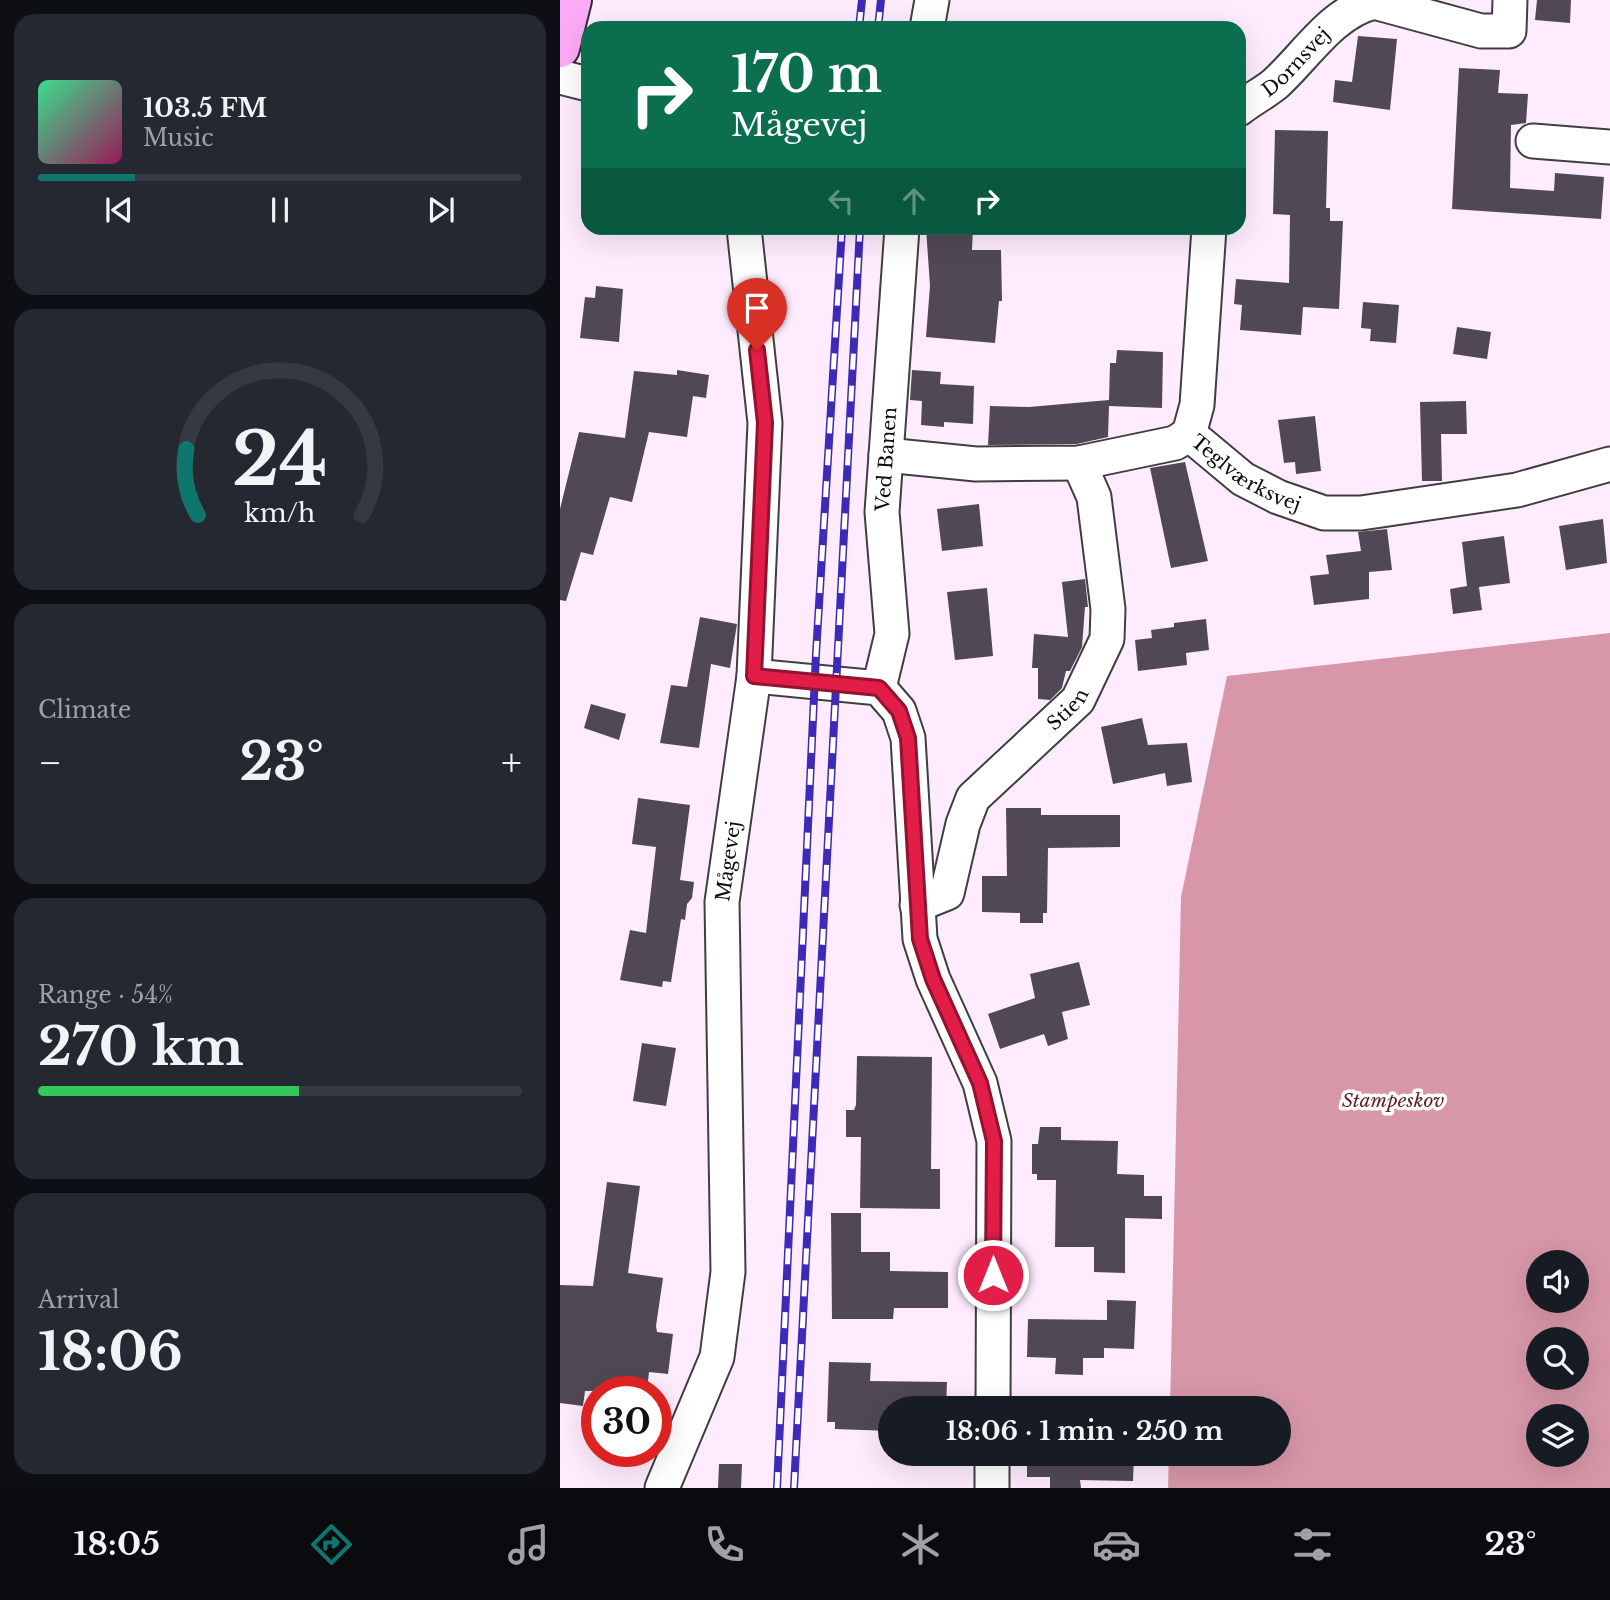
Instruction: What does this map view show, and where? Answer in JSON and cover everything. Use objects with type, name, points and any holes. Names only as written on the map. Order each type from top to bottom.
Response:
[{"type":"street","points":[[560,48],[572,0]]},
{"type":"street","points":[[928,21],[932,0]]},
{"type":"street","name":"Dornsvej","points":[[1246,104],[1273,85],[1343,15],[1359,6],[1374,2],[1481,31],[1510,15]]},
{"type":"street","points":[[560,77],[581,82]]},
{"type":"street","points":[[1533,141],[1610,147]]},
{"type":"street","name":"Mågevej","points":[[662,1488],[717,1357],[728,1272],[722,902],[754,676],[765,423],[745,235]]},
{"type":"street","name":"Ved Banen","points":[[879,688],[892,634],[882,512],[902,235]]},
{"type":"street","points":[[1189,434],[1197,405],[1209,235]]},
{"type":"street","name":"Teglværksvej","points":[[886,455],[976,464],[1079,463],[1175,443],[1189,434],[1243,479],[1278,497],[1324,513],[1361,513],[1517,490],[1610,464]]},
{"type":"street","name":"Stien","points":[[917,905],[947,893],[973,798],[1077,700],[1107,639],[1108,609],[1094,497],[1079,463]]},
{"type":"street","points":[[754,676],[879,688],[899,711],[908,738],[920,939],[928,966],[980,1083],[994,1141],[993,1396]]},
{"type":"street","points":[[992,1466],[992,1488]]},
{"type":"green space","name":"Stampeskov","points":[[1610,633],[1610,1488],[1168,1488],[1169,1466],[1291,1466],[1291,1396],[1170,1396],[1181,897],[1227,676]]},
{"type":"building","points":[[1537,0],[1571,0],[1570,23],[1535,20]]},
{"type":"building","points":[[1358,36],[1397,39],[1390,110],[1333,102],[1335,80],[1352,82]]},
{"type":"building","points":[[1459,68],[1500,70],[1498,93],[1528,94],[1526,123],[1511,125],[1510,188],[1554,191],[1555,173],[1604,177],[1601,219],[1452,209]]},
{"type":"building","points":[[1275,130],[1328,131],[1326,208],[1330,208],[1330,221],[1343,221],[1339,309],[1303,307],[1301,335],[1240,330],[1242,305],[1234,304],[1236,279],[1289,283],[1290,215],[1273,214]]},
{"type":"building","points":[[926,235],[973,235],[972,250],[1001,250],[1002,301],[999,301],[995,343],[926,337],[930,286]]},
{"type":"building","points":[[596,286],[623,289],[619,342],[580,338],[585,297],[595,298]]},
{"type":"building","points":[[1363,302],[1399,305],[1396,343],[1370,341],[1371,329],[1361,328]]},
{"type":"building","points":[[1457,327],[1491,332],[1487,359],[1453,354]]},
{"type":"building","points":[[1117,350],[1163,352],[1162,408],[1109,406],[1108,437],[1077,444],[988,445],[990,406],[1029,407],[1109,400],[1110,363],[1116,363]]},
{"type":"building","points":[[677,370],[709,375],[706,398],[693,396],[687,437],[649,432],[632,502],[610,497],[593,555],[581,552],[566,601],[560,600],[560,509],[579,432],[625,438],[634,371],[677,375]]},
{"type":"building","points":[[912,370],[941,372],[940,384],[974,386],[973,424],[944,422],[944,427],[921,425],[922,401],[910,400]]},
{"type":"building","points":[[1466,401],[1467,434],[1441,434],[1442,481],[1422,481],[1420,402]]},
{"type":"building","points":[[1315,416],[1321,471],[1296,474],[1295,462],[1284,463],[1278,420]]},
{"type":"building","points":[[1185,462],[1208,561],[1171,568],[1150,468]]},
{"type":"building","points":[[979,504],[983,546],[942,551],[937,509]]},
{"type":"building","points":[[1603,519],[1607,563],[1566,570],[1559,526]]},
{"type":"building","points":[[1387,529],[1392,570],[1369,572],[1369,599],[1314,605],[1310,576],[1329,574],[1326,555],[1361,551],[1358,532]]},
{"type":"building","points":[[1504,536],[1510,583],[1479,587],[1482,610],[1453,614],[1450,589],[1467,586],[1462,542]]},
{"type":"building","points":[[1085,579],[1088,607],[1085,607],[1082,647],[1070,671],[1066,671],[1062,688],[1050,700],[1038,699],[1038,668],[1032,668],[1034,634],[1068,637],[1062,582]]},
{"type":"building","points":[[987,588],[993,656],[955,660],[947,592]]},
{"type":"building","points":[[700,617],[737,624],[730,668],[711,664],[699,748],[660,743],[671,685],[687,687]]},
{"type":"building","points":[[1206,619],[1209,650],[1186,653],[1187,665],[1138,671],[1135,640],[1152,638],[1151,630],[1174,627],[1174,623]]},
{"type":"building","points":[[591,704],[626,714],[619,740],[584,728]]},
{"type":"building","points":[[1142,718],[1148,745],[1187,743],[1192,782],[1167,786],[1165,773],[1113,784],[1101,727]]},
{"type":"building","points":[[638,798],[690,805],[680,880],[694,882],[692,898],[687,904],[685,920],[681,919],[671,982],[663,981],[662,987],[620,980],[630,930],[646,933],[656,847],[632,844]]},
{"type":"building","points":[[1006,808],[1041,808],[1041,815],[1120,815],[1120,847],[1048,848],[1047,913],[1043,913],[1043,923],[1020,923],[1020,913],[982,912],[982,876],[1007,876]]},
{"type":"building","points":[[1079,962],[1090,1005],[1062,1012],[1068,1039],[1048,1046],[1044,1034],[1000,1049],[988,1014],[1035,998],[1030,974]]},
{"type":"building","points":[[642,1043],[676,1048],[666,1106],[633,1101]]},
{"type":"building","points":[[857,1056],[932,1057],[931,1169],[940,1169],[940,1209],[860,1208],[861,1137],[846,1137],[846,1110],[854,1110],[856,1105]]},
{"type":"building","points":[[1040,1127],[1061,1127],[1061,1140],[1118,1141],[1117,1174],[1144,1175],[1144,1196],[1162,1196],[1162,1219],[1125,1218],[1125,1273],[1094,1272],[1094,1247],[1055,1247],[1056,1180],[1037,1180],[1037,1174],[1032,1174],[1032,1144],[1038,1144]]},
{"type":"building","points":[[607,1182],[640,1186],[628,1273],[663,1278],[656,1326],[657,1332],[673,1334],[668,1374],[649,1372],[649,1376],[581,1376],[581,1406],[560,1403],[560,1285],[593,1286]]},
{"type":"building","points":[[831,1213],[861,1213],[861,1252],[890,1252],[890,1271],[948,1272],[948,1308],[894,1308],[893,1319],[832,1319]]},
{"type":"building","points":[[1107,1300],[1136,1301],[1134,1349],[1104,1348],[1104,1358],[1083,1358],[1083,1375],[1055,1374],[1056,1358],[1027,1357],[1028,1319],[1107,1320]]},
{"type":"building","points":[[829,1362],[871,1363],[870,1381],[947,1382],[946,1396],[878,1396],[878,1431],[835,1429],[835,1422],[827,1422]]},
{"type":"building","points":[[719,1464],[742,1464],[741,1488],[718,1488]]},
{"type":"building","points":[[1027,1466],[1134,1466],[1133,1481],[1080,1480],[1081,1488],[1050,1488],[1050,1477],[1027,1477]]},
{"type":"railway","points":[[860,21],[862,0]]},
{"type":"railway","points":[[879,21],[881,0]]},
{"type":"railway","points":[[777,1488],[816,654],[842,235]]},
{"type":"railway","points":[[794,1488],[860,235]]},
{"type":"route","points":[[757,350],[765,423],[754,676],[879,688],[899,711],[908,738],[920,939],[933,979],[980,1083],[994,1141],[993,1275]]}]
